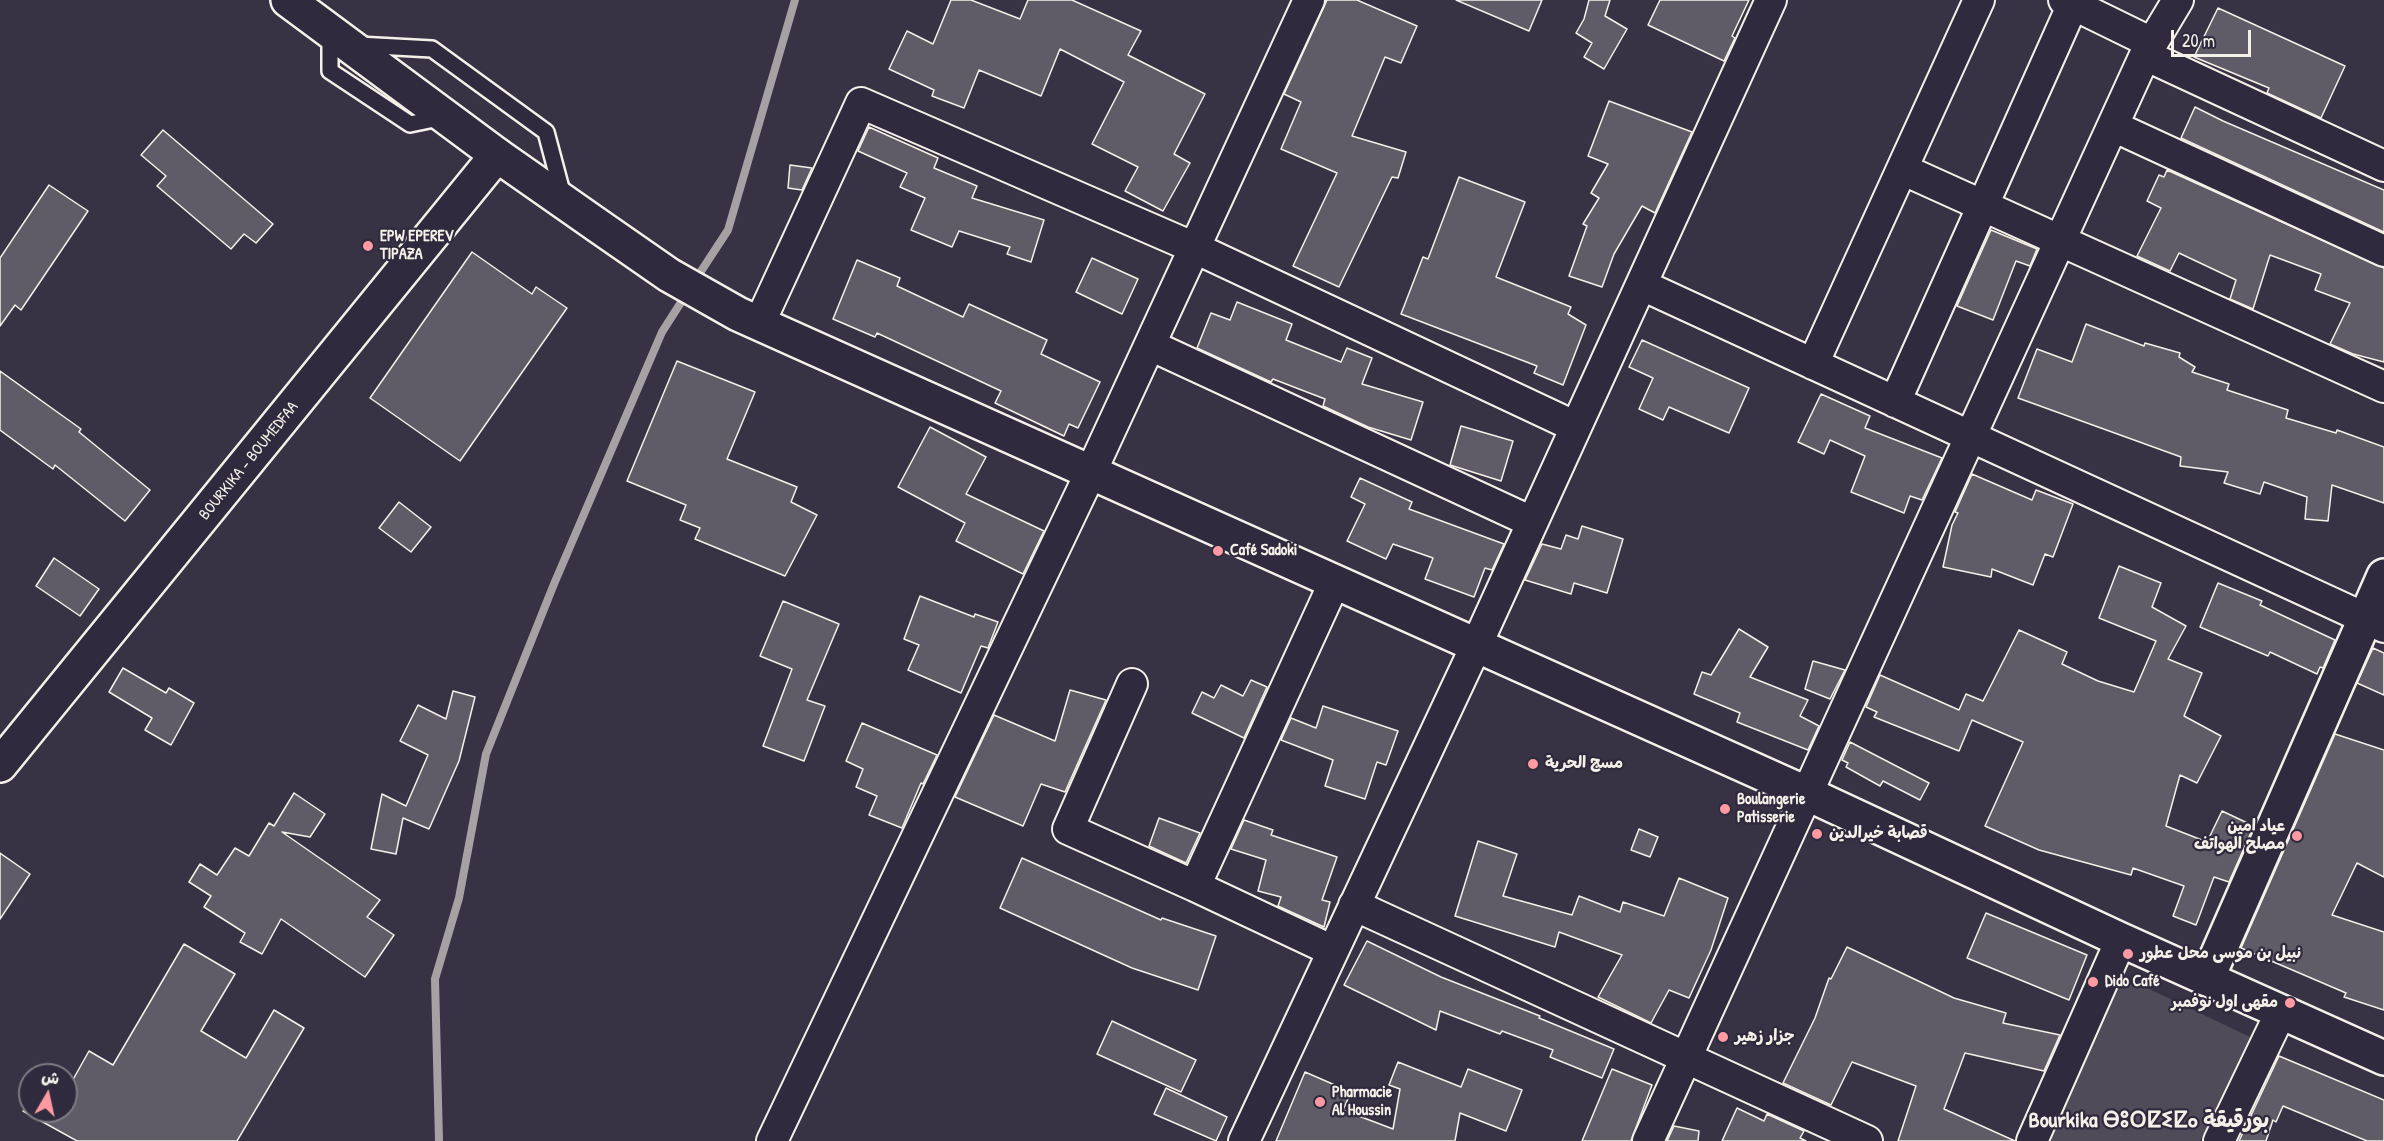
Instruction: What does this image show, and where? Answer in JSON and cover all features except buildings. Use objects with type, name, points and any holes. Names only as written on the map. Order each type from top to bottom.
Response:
[{"type":"main road","points":[[288,0],[497,155],[669,275],[749,318],[1090,474],[1477,644],[1808,794],[2121,940],[2384,1058]]},
{"type":"main road","name":"BOURKIKA - BOUMEDFAA","points":[[0,765],[497,155]]},
{"type":"main road","points":[[2207,979],[2374,622],[2384,576]]},
{"type":"street","points":[[772,1141],[1090,474],[1309,0]]},
{"type":"street","points":[[1245,1141],[1477,644],[1771,0]]},
{"type":"street","points":[[1813,364],[1904,170],[1979,0]]},
{"type":"street","points":[[1648,1141],[2113,126],[2149,49],[2178,0]]},
{"type":"street","points":[[1895,402],[1984,206],[2069,2],[2149,49],[2384,166]]},
{"type":"street","points":[[749,318],[861,103],[1195,248],[1576,427]]},
{"type":"street","points":[[2113,126],[2384,251]]},
{"type":"street","points":[[1904,170],[2384,387]]},
{"type":"street","points":[[1642,285],[2374,622]]},
{"type":"street","points":[[1150,345],[1532,522]]},
{"type":"street","points":[[1195,886],[1335,581]]},
{"type":"street","points":[[1132,684],[1068,829],[1333,951]]},
{"type":"street","points":[[1354,905],[1867,1141]]},
{"type":"street","points":[[2032,1141],[2121,940]]},
{"type":"street","points":[[2219,1141],[2281,1012]]},
{"type":"lane","points":[[339,38],[432,49],[546,132],[564,202]]},
{"type":"shaded area","points":[[2124,977],[2250,1037],[2200,1141],[2043,1141]]},
{"type":"waterway","points":[[694,282],[728,230],[795,0]]},
{"type":"waterway","points":[[439,1141],[435,979],[459,898],[486,754],[554,584],[662,332],[687,293]]},
{"type":"place","name":"EPW EPEREV TIPAZA","points":[[368,246]]},
{"type":"place","name":"Café Sadoki","points":[[1218,551]]},
{"type":"place","name":"مسج الحرية","points":[[1533,764]]},
{"type":"place","name":"Boulangerie Patisserie","points":[[1725,809]]},
{"type":"place","name":"قصابة خيرالدين","points":[[1817,834]]},
{"type":"place","name":"عياد امين مصلح الهواتف","points":[[2297,836]]},
{"type":"place","name":"نبيل بن موسى محل عطور","points":[[2128,954]]},
{"type":"place","name":"Dido Café","points":[[2093,982]]},
{"type":"place","name":"مقهى اول نوفمبر","points":[[2290,1003]]},
{"type":"place","name":"جزار زهير","points":[[1723,1037]]},
{"type":"place","name":"Pharmacie Al Houssin","points":[[1320,1102]]},
{"type":"district","name":"Bourkika ⴱⵓⵔⵇⵉⵇⴰ بورقيقة","points":[[2149,1121]]}]
